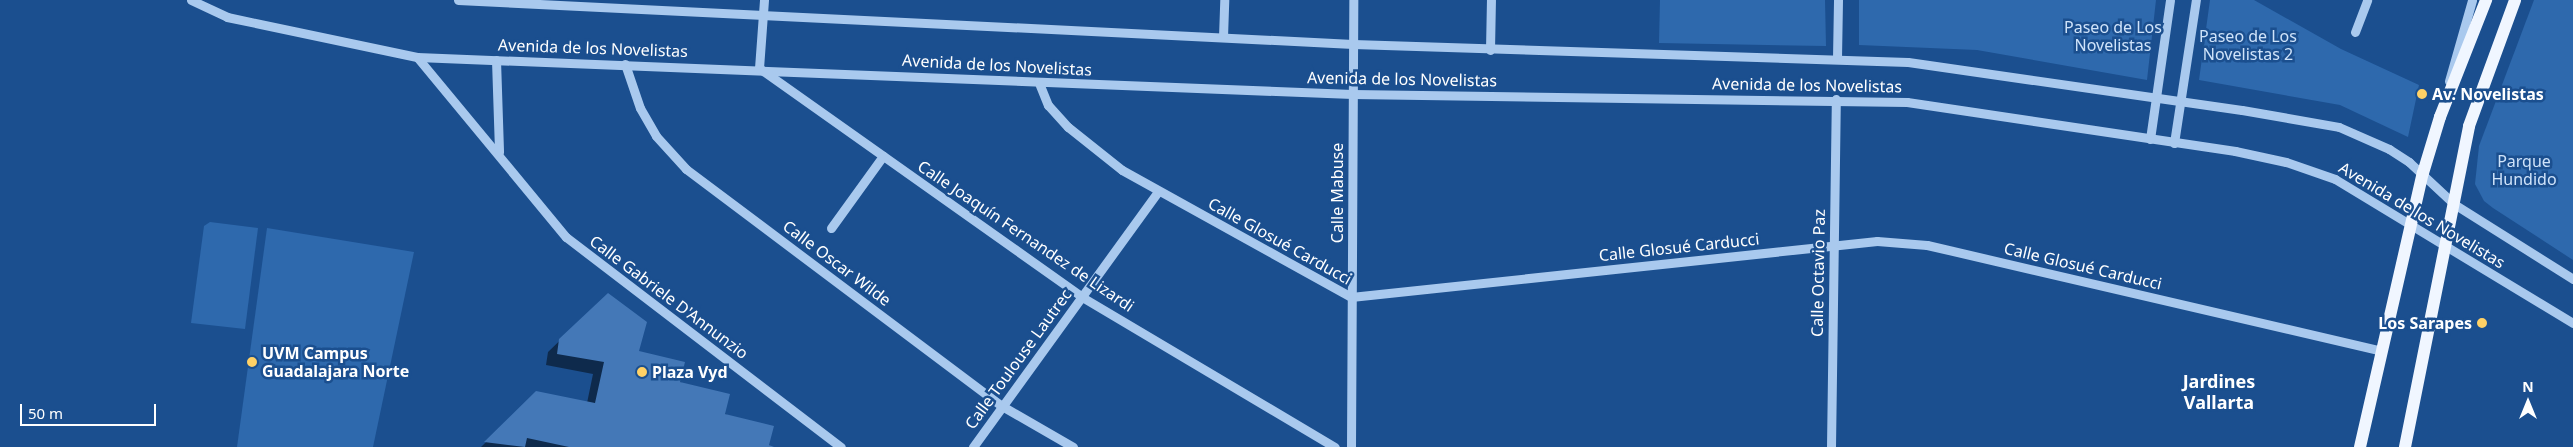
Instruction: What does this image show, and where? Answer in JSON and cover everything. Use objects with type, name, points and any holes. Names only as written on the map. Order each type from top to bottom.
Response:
[{"type":"main road","points":[[2360,447],[2423,173],[2440,116],[2486,0]]},
{"type":"main road","points":[[2405,447],[2469,126],[2515,0]]},
{"type":"street","name":"Avenida de los Novelistas","points":[[191,0],[227,17],[417,57],[759,68],[1039,83],[1352,94],[1836,99],[1907,102],[2286,162],[2335,179],[2573,322]]},
{"type":"street","name":"Avenida de los Novelistas","points":[[458,0],[1490,50],[1837,58],[1908,62],[2339,127],[2389,150],[2423,173],[2454,204],[2573,279]]},
{"type":"street","points":[[759,68],[760,15],[764,0]]},
{"type":"street","points":[[1223,37],[1224,0]]},
{"type":"street","name":"Calle Mabuse","points":[[1351,447],[1353,0]]},
{"type":"street","points":[[1490,50],[1491,0]]},
{"type":"street","points":[[1837,58],[1838,0]]},
{"type":"street","points":[[2150,140],[2170,0]]},
{"type":"street","points":[[2174,143],[2196,0]]},
{"type":"street","points":[[2355,32],[2367,0]]},
{"type":"street","points":[[2440,116],[2472,0]]},
{"type":"street","points":[[2463,160],[2521,0]]},
{"type":"street","name":"Calle Gabriele D'Annunzio","points":[[417,57],[499,152],[566,237],[841,447]]},
{"type":"street","points":[[496,60],[499,152]]},
{"type":"street","name":"Calle Oscar Wilde","points":[[625,64],[640,108],[656,136],[686,169],[1002,406],[1073,447]]},
{"type":"street","name":"Calle Joaquín Fernandez de Lizardi","points":[[759,68],[1082,297],[1335,447]]},
{"type":"street","name":"Calle Glosué Carducci","points":[[1039,83],[1048,105],[1068,127],[1122,170],[1352,297],[1877,241],[1927,245],[2382,350]]},
{"type":"street","name":"Calle Octavio Paz","points":[[1831,447],[1836,99]]},
{"type":"street","points":[[831,228],[883,156]]},
{"type":"street","name":"Calle Toulouse Lautrec","points":[[973,447],[1158,191]]},
{"type":"green space","points":[[1660,0],[1825,0],[1826,46],[1659,43]]},
{"type":"green space","name":"Paseo de Los Novelistas","points":[[1859,0],[2156,0],[2147,80],[1977,50],[1859,45]]},
{"type":"green space","name":"Paseo de Los Novelistas 2","points":[[2210,0],[2254,0],[2341,49],[2419,85],[2408,137],[2340,105],[2199,80]]},
{"type":"green space","name":"Parque Hundido","points":[[2534,0],[2573,0],[2573,260],[2493,208],[2484,201],[2475,184],[2479,146]]},
{"type":"green space","points":[[210,222],[258,228],[245,329],[191,323],[204,226]]},
{"type":"green space","points":[[267,228],[414,252],[373,447],[237,447]]},
{"type":"building","name":"Plaza Vyd","points":[[608,293],[647,322],[639,351],[685,362],[680,382],[730,394],[725,414],[774,426],[769,445],[774,447],[569,447],[527,438],[525,447],[484,442],[536,391],[595,403],[604,362],[557,354],[559,339]]},
{"type":"place","name":"Av. Novelistas","points":[[2422,94]]},
{"type":"place","name":"Los Sarapes","points":[[2482,323]]},
{"type":"place","name":"UVM Campus Guadalajara Norte","points":[[252,362]]},
{"type":"place","name":"Plaza Vyd","points":[[642,372]]},
{"type":"district","name":"Jardines Vallarta","points":[[2219,392]]}]
